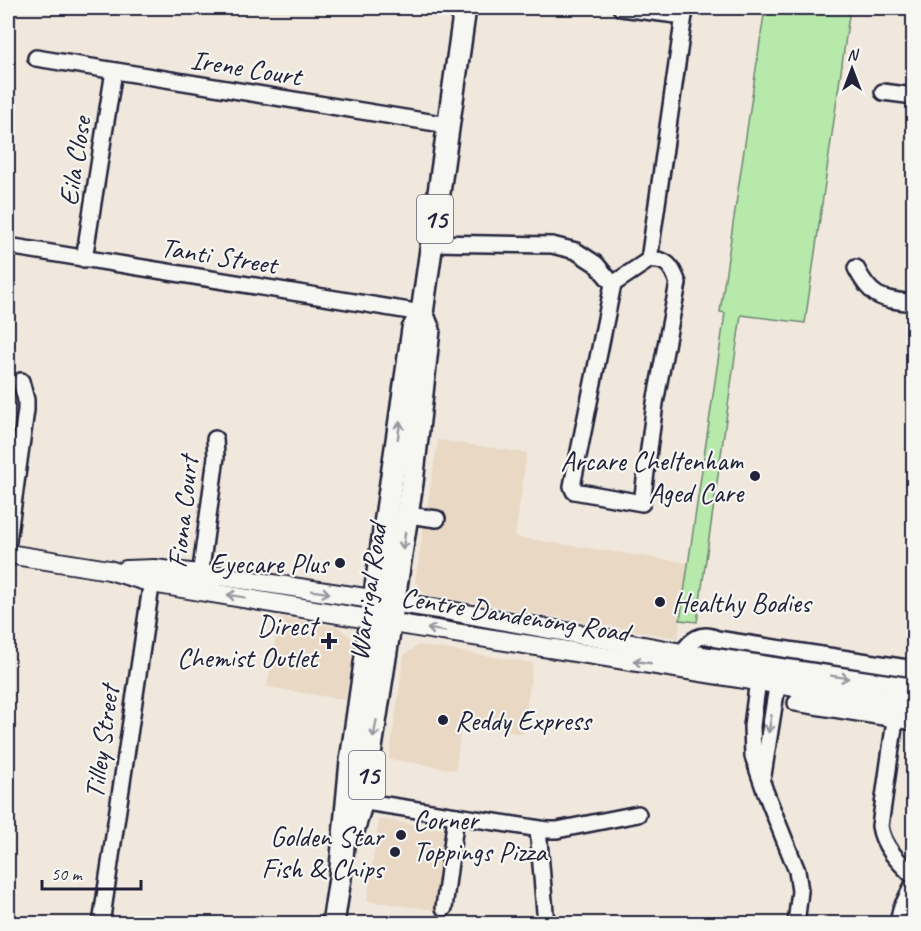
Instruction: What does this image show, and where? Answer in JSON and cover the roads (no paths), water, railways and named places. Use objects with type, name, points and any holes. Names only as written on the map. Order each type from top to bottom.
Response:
[{"type":"highway","name":"Warrigal Road","points":[[333,924],[383,611],[413,329],[422,313],[465,8]]},
{"type":"highway","name":"Warrigal Road","points":[[383,611],[408,515],[429,330],[422,313]]},
{"type":"main road","name":"Centre Dandenong Road","points":[[8,554],[383,611],[778,676],[904,700]]},
{"type":"main road","name":"Centre Dandenong Road","points":[[383,611],[514,621],[682,652],[759,673]]},
{"type":"street","points":[[621,8],[685,12],[649,260]]},
{"type":"street","name":"Irene Court","points":[[36,58],[448,125]]},
{"type":"street","name":"Eila Close","points":[[84,259],[114,71]]},
{"type":"street","points":[[883,92],[914,96]]},
{"type":"street","points":[[432,243],[552,245],[576,250],[596,264],[613,284]]},
{"type":"street","name":"Tanti Street","points":[[8,246],[422,313]]},
{"type":"street","points":[[659,259],[667,262],[678,283],[655,404],[642,503],[574,491],[572,486],[613,284],[649,260],[659,259]]},
{"type":"street","points":[[856,268],[864,285],[882,299],[914,303]]},
{"type":"street","points":[[8,541],[26,410],[26,399],[21,381]]},
{"type":"street","name":"Fiona Court","points":[[200,582],[216,457],[215,439]]},
{"type":"street","points":[[408,515],[437,519]]},
{"type":"street","name":"Tilley Street","points":[[100,924],[153,576]]},
{"type":"street","points":[[682,652],[696,638],[708,636],[914,669]]},
{"type":"street","points":[[759,673],[752,741],[753,756],[797,871],[800,891],[796,924]]},
{"type":"street","points":[[762,781],[778,676]]},
{"type":"street","points":[[904,700],[880,826],[882,838],[887,846],[914,877]]},
{"type":"street","name":"Centre Dandenong Road","points":[[796,703],[904,700],[914,722]]},
{"type":"street","points":[[354,800],[557,830],[638,814]]},
{"type":"street","points":[[444,908],[456,816]]},
{"type":"street","points":[[538,829],[546,924]]},
{"type":"street","points":[[898,924],[914,883]]},
{"type":"place","name":"Arcare Cheltenham Aged Care","points":[[755,476]]},
{"type":"place","name":"Eyecare Plus","points":[[340,563]]},
{"type":"place","name":"Healthy Bodies","points":[[660,602]]},
{"type":"place","name":"Direct Chemist Outlet","points":[[329,641]]},
{"type":"place","name":"Reddy Express","points":[[443,720]]},
{"type":"place","name":"Corner Toppings Pizza","points":[[401,835]]},
{"type":"place","name":"Golden Star Fish & Chips","points":[[395,852]]}]
